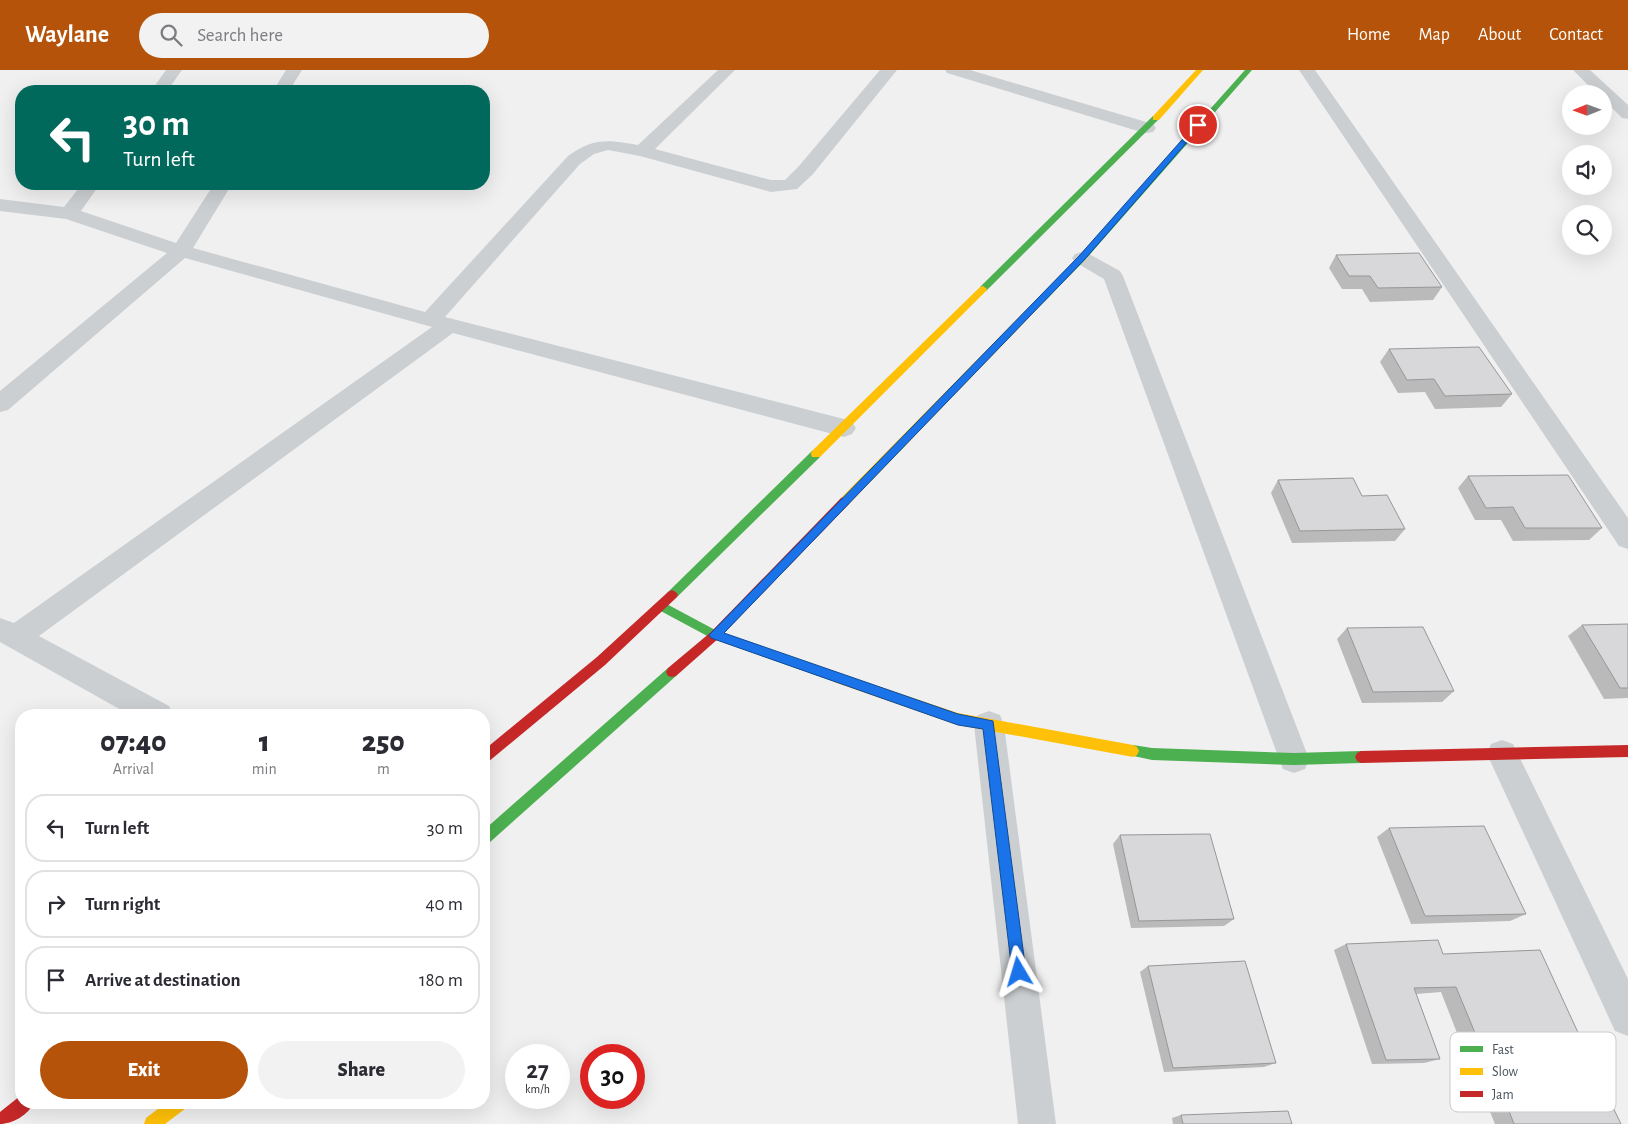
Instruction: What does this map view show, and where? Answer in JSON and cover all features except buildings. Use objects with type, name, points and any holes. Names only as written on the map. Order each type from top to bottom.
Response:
[{"type":"main road","points":[[490,753],[601,661],[661,606],[1147,128],[1200,70]]},
{"type":"main road","points":[[490,833],[715,635],[1082,258],[1249,70]]},
{"type":"main road","points":[[661,606],[715,635],[958,719],[1152,754],[1294,759],[1628,751]]},
{"type":"main road","points":[[0,1122],[17,1109]]},
{"type":"main road","points":[[152,1124],[171,1109]]},
{"type":"street","points":[[163,85],[174,70]]},
{"type":"street","points":[[285,85],[294,70]]},
{"type":"street","points":[[642,151],[727,70]]},
{"type":"street","points":[[147,709],[8,633],[440,322],[574,160],[588,150],[608,145],[642,151],[770,186],[790,185],[806,170],[889,70]]},
{"type":"street","points":[[953,70],[1147,128]]},
{"type":"street","points":[[1307,70],[1628,540]]},
{"type":"street","points":[[1581,70],[1628,114]]},
{"type":"street","points":[[69,214],[87,190]]},
{"type":"street","points":[[0,404],[181,251],[219,190]]},
{"type":"street","points":[[0,205],[69,214],[181,251],[440,322],[844,428]]},
{"type":"street","points":[[1082,258],[1113,276],[1294,759]]},
{"type":"street","points":[[989,724],[1037,1124]]},
{"type":"street","points":[[1502,754],[1628,1018]]},
{"type":"traffic: fast","points":[[1041,300],[1082,258],[1249,70]]},
{"type":"traffic: fast","points":[[983,289],[1156,118]]},
{"type":"traffic: fast","points":[[672,595],[816,454]]},
{"type":"traffic: fast","points":[[661,606],[715,635],[838,678]]},
{"type":"traffic: fast","points":[[490,833],[672,672]]},
{"type":"traffic: fast","points":[[1133,751],[1152,754],[1294,759],[1361,757]]},
{"type":"traffic: slow","points":[[1156,118],[1200,70]]},
{"type":"traffic: slow","points":[[816,454],[983,289]]},
{"type":"traffic: slow","points":[[845,501],[1041,300]]},
{"type":"traffic: slow","points":[[838,678],[958,719],[1133,751]]},
{"type":"traffic: slow","points":[[152,1124],[171,1109]]},
{"type":"traffic: jam","points":[[672,672],[715,635],[845,501]]},
{"type":"traffic: jam","points":[[490,753],[601,661],[672,595]]},
{"type":"traffic: jam","points":[[1361,757],[1628,751]]},
{"type":"traffic: jam","points":[[0,1122],[17,1109]]},
{"type":"route","points":[[1019,972],[989,724],[958,719],[715,635],[1082,258],[1198,125]]}]
